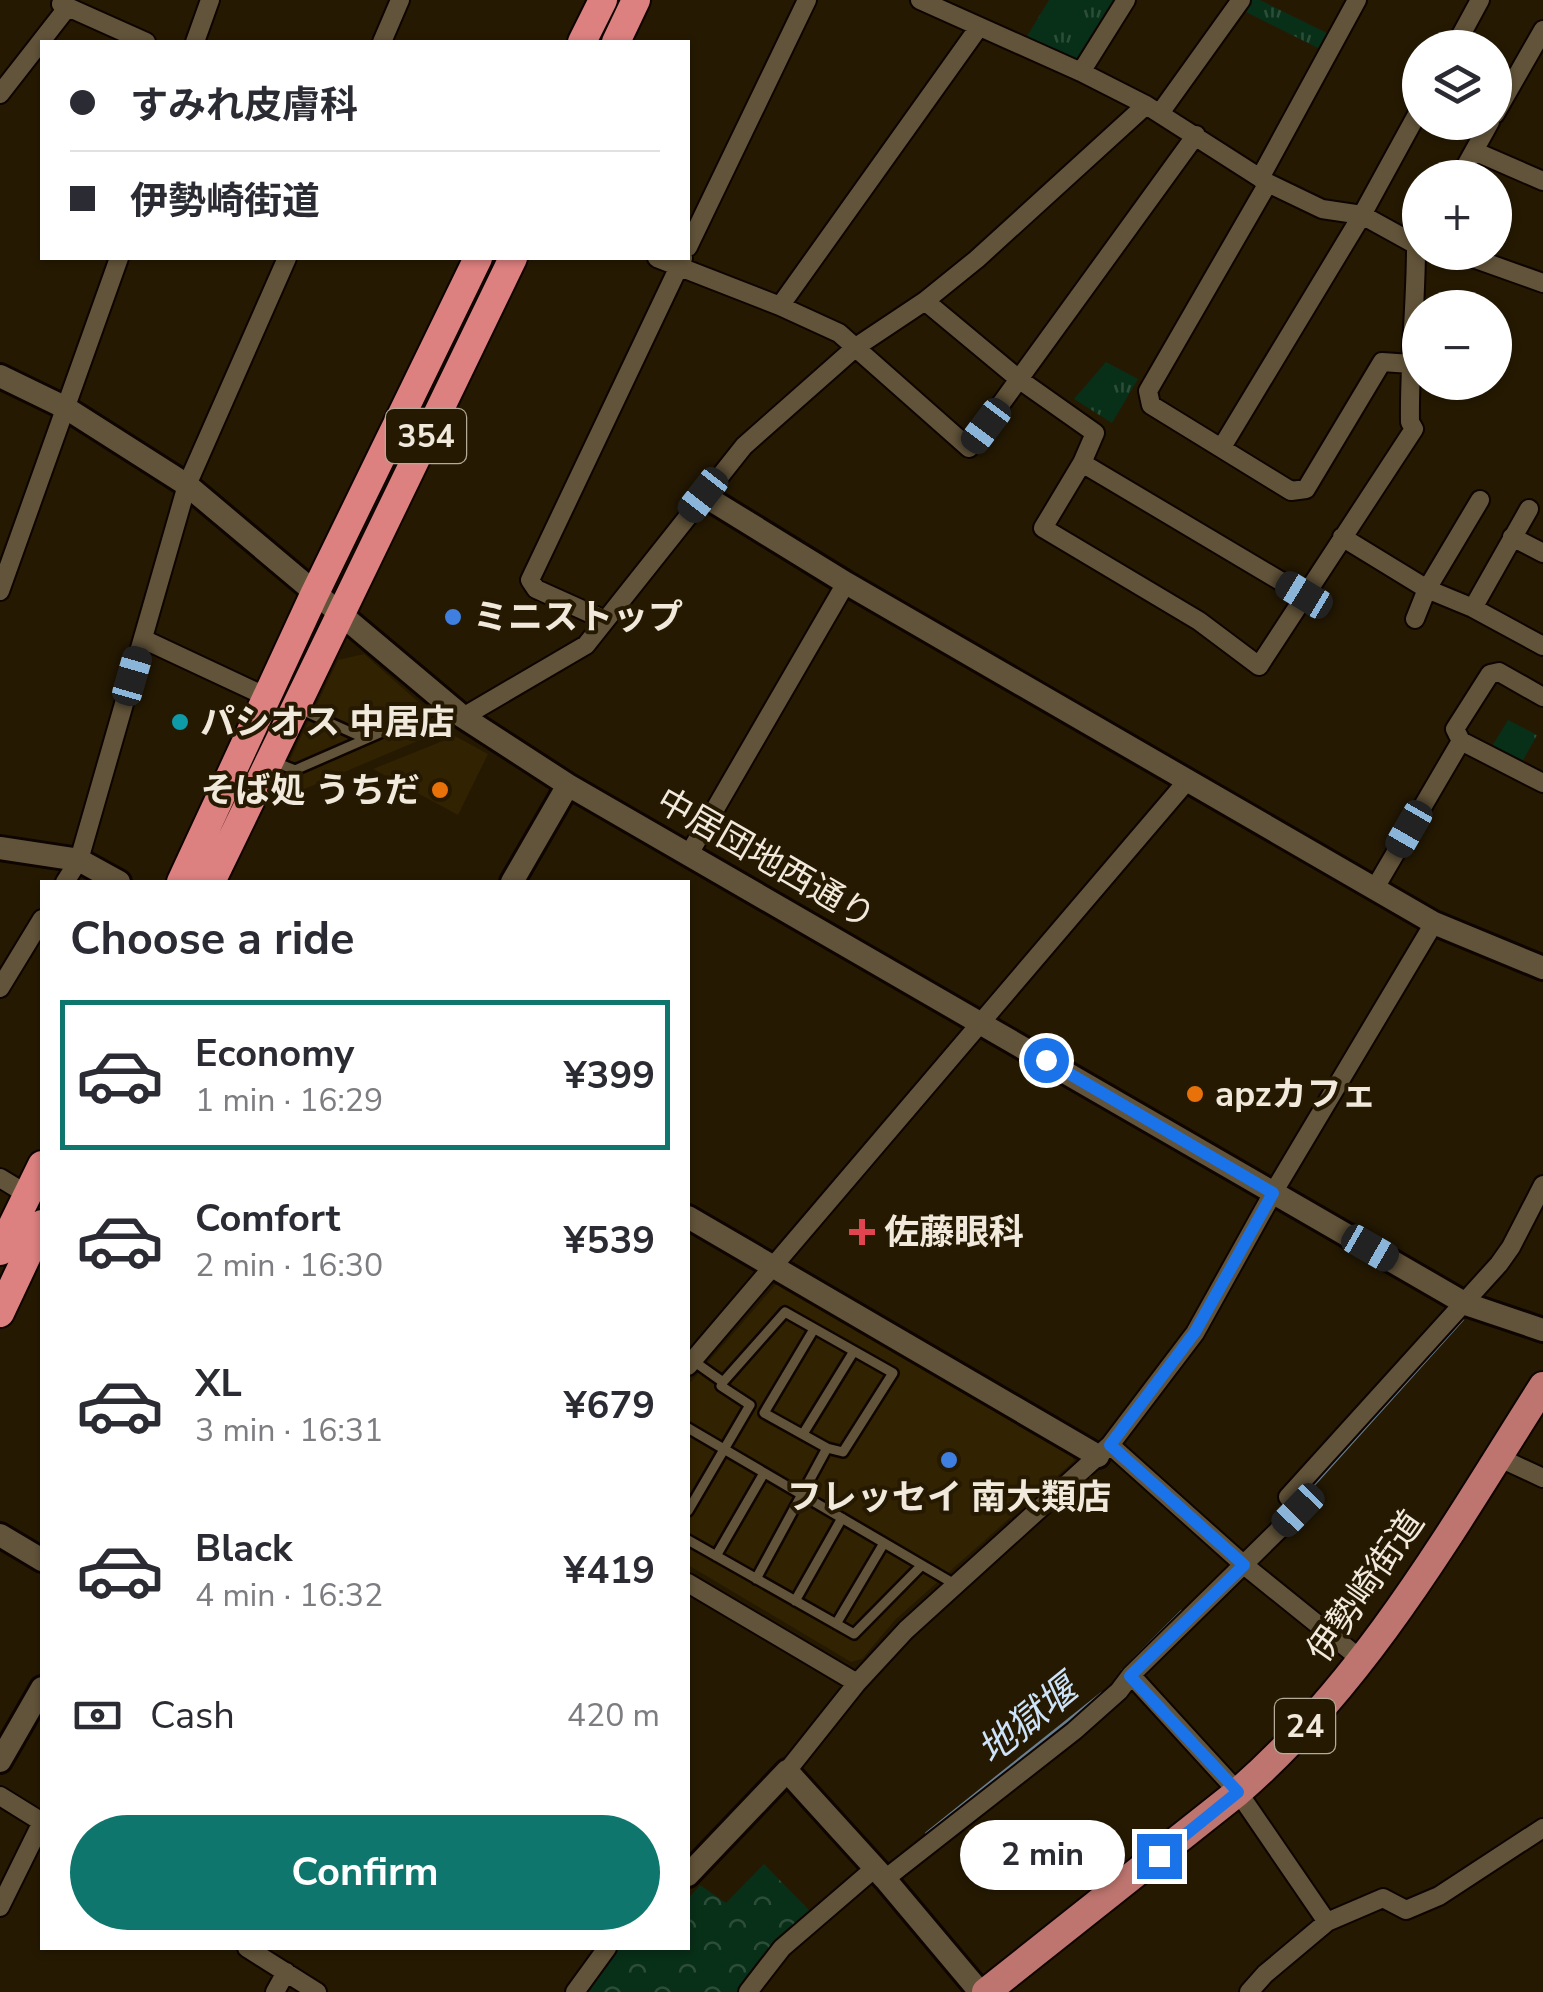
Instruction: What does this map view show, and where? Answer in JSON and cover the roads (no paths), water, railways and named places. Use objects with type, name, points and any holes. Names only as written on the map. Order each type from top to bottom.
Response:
[{"type":"highway","points":[[583,40],[603,0]]},
{"type":"highway","points":[[617,40],[636,0]]},
{"type":"highway","name":"354","points":[[182,880],[314,595],[477,260]]},
{"type":"highway","name":"354","points":[[212,880],[512,260]]},
{"type":"highway","points":[[0,1250],[40,1169]]},
{"type":"highway","points":[[0,1313],[40,1228]]},
{"type":"main road","name":"伊勢崎街道","points":[[983,1992],[1272,1762],[1363,1661],[1416,1587],[1543,1386]]},
{"type":"street","points":[[196,40],[210,0]]},
{"type":"street","points":[[383,40],[400,0]]},
{"type":"street","points":[[690,243],[807,0]]},
{"type":"street","points":[[920,0],[1153,108],[1264,181],[1322,208],[1362,215],[1402,236]]},
{"type":"street","points":[[1081,72],[1126,0]]},
{"type":"street","points":[[455,710],[586,645],[744,446],[856,347],[925,301],[1153,108],[1241,0]]},
{"type":"street","points":[[1357,0],[1264,181],[1148,391],[1151,405],[1291,491],[1306,489],[1382,362],[1402,363]]},
{"type":"street","points":[[1464,30],[1480,0]]},
{"type":"street","points":[[0,94],[66,4],[142,40]]},
{"type":"street","points":[[780,306],[979,27]]},
{"type":"street","points":[[1512,84],[1543,30]]},
{"type":"street","points":[[606,620],[536,589],[530,580],[680,262],[839,333],[969,448],[1196,135]]},
{"type":"street","points":[[1222,447],[1403,140]]},
{"type":"street","points":[[1469,160],[1480,140]]},
{"type":"street","points":[[1474,151],[1543,181]]},
{"type":"street","points":[[0,590],[118,260]]},
{"type":"street","points":[[66,880],[79,860],[186,485],[286,260]]},
{"type":"street","points":[[1507,270],[1543,283]]},
{"type":"street","points":[[925,301],[1020,380],[1095,434],[1043,528],[1199,621],[1259,666],[1414,429],[1410,422],[1410,400]]},
{"type":"street","name":"中居団地西通り","points":[[0,376],[66,408],[186,485],[455,710],[568,785],[1466,1304],[1543,1330]]},
{"type":"street","points":[[1082,463],[1304,595]]},
{"type":"street","points":[[703,495],[846,583],[1434,923],[1543,968]]},
{"type":"street","points":[[1415,619],[1427,589],[1480,500]]},
{"type":"street","points":[[1473,608],[1529,508]]},
{"type":"street","points":[[1342,537],[1427,589],[1473,608],[1543,646]]},
{"type":"street","points":[[1512,538],[1543,554]]},
{"type":"street","points":[[689,854],[846,583]]},
{"type":"street","points":[[142,638],[267,698]]},
{"type":"street","points":[[1543,697],[1499,672],[1490,674],[1455,729],[1460,741],[1543,783]]},
{"type":"street","points":[[1374,888],[1460,741]]},
{"type":"street","points":[[690,1363],[1187,782]]},
{"type":"street","points":[[513,880],[568,785]]},
{"type":"street","points":[[0,848],[79,860],[115,880]]},
{"type":"street","points":[[0,988],[40,923]]},
{"type":"street","points":[[690,1873],[787,1771],[857,1682],[906,1630],[1104,1450],[1195,1332],[1434,923]]},
{"type":"street","points":[[0,1178],[28,1195]]},
{"type":"street","points":[[748,1992],[782,1948],[1074,1730],[1119,1691],[1244,1565],[1298,1510],[1288,1497],[1466,1304],[1511,1247],[1543,1185]]},
{"type":"street","points":[[690,1218],[772,1268],[1104,1450],[1363,1661]]},
{"type":"street","points":[[1498,1456],[1543,1478]]},
{"type":"street","points":[[0,1534],[40,1559]]},
{"type":"street","points":[[690,1584],[857,1682]]},
{"type":"street","points":[[1130,1676],[1238,1792],[1327,1922]]},
{"type":"street","points":[[0,1761],[40,1691]]},
{"type":"street","points":[[787,1771],[983,1992]]},
{"type":"street","points":[[0,1796],[40,1821]]},
{"type":"street","points":[[0,1907],[40,1826]]},
{"type":"street","points":[[1249,1992],[1264,1974],[1327,1922],[1383,1898],[1406,1910],[1439,1896],[1541,1833]]},
{"type":"street","points":[[250,1950],[316,1992]]},
{"type":"street","points":[[574,1992],[606,1950]]},
{"type":"street","points":[[276,1992],[286,1972]]},
{"type":"lane","points":[[294,707],[366,739]]},
{"type":"lane","points":[[270,760],[294,770],[366,739],[455,710]]},
{"type":"lane","points":[[785,1312],[814,1329],[893,1372],[843,1452],[828,1448],[721,1386],[785,1312]]},
{"type":"lane","points":[[764,1413],[814,1329]]},
{"type":"lane","points":[[803,1434],[854,1351]]},
{"type":"lane","points":[[690,1363],[723,1382]]},
{"type":"lane","points":[[690,1508],[750,1405]]},
{"type":"lane","points":[[690,1429],[956,1584]]},
{"type":"lane","points":[[756,1578],[828,1448]]},
{"type":"lane","points":[[716,1556],[764,1473]]},
{"type":"lane","points":[[795,1601],[842,1518]]},
{"type":"lane","points":[[690,1541],[854,1634],[922,1565]]},
{"type":"lane","points":[[836,1624],[884,1543]]},
{"type":"waterway","name":"地獄堰","points":[[1298,1500],[1461,1319]]},
{"type":"waterway","name":"地獄堰","points":[[1124,1671],[1182,1613]]},
{"type":"waterway","name":"地獄堰","points":[[928,1834],[1102,1695]]},
{"type":"place","name":"ミニストップ","points":[[453,617]]},
{"type":"place","name":"パシオス 中居店","points":[[180,722]]},
{"type":"place","name":"そば処 うちだ","points":[[440,790]]},
{"type":"place","name":"apzカフェ","points":[[1195,1094]]},
{"type":"place","name":"佐藤眼科","points":[[862,1232]]},
{"type":"place","name":"フレッセイ 南大類店","points":[[949,1460]]}]
